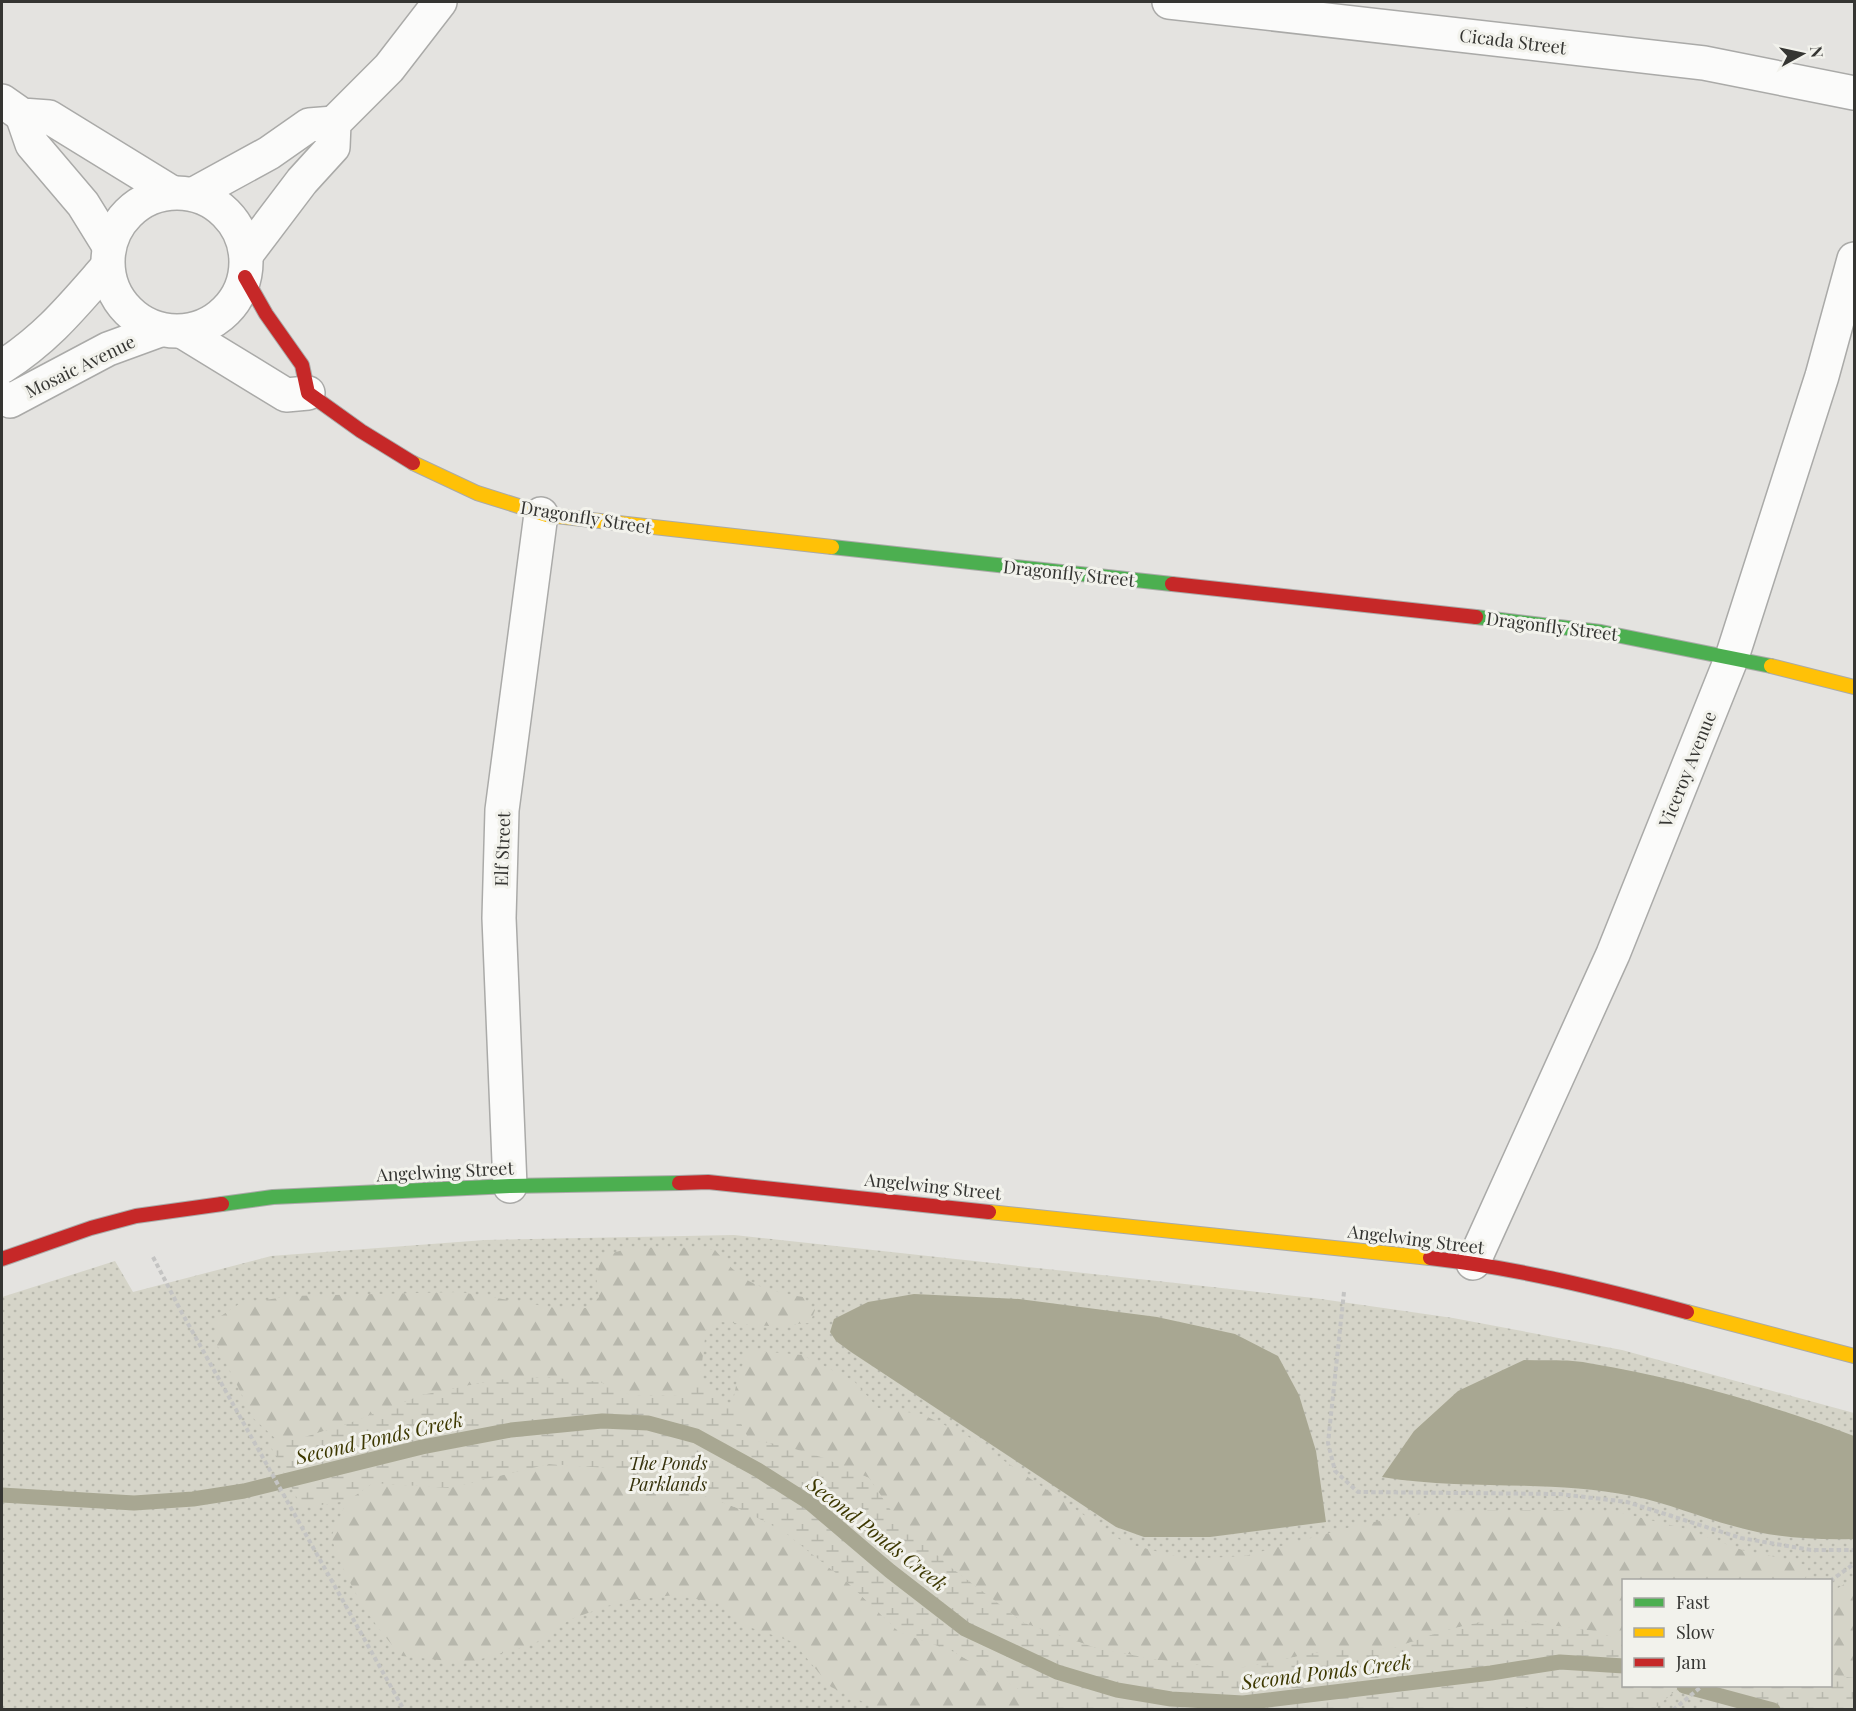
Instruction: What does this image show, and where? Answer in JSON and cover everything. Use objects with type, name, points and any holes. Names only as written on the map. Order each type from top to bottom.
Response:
[{"type":"street","points":[[12,108],[49,117],[183,193],[215,203],[230,217],[241,235],[246,266],[266,314],[302,365],[308,393],[286,395],[172,331],[140,321],[122,306],[111,288],[108,256],[116,226],[130,210],[149,197],[183,193],[269,153],[309,125],[334,123],[389,68],[440,2]]},
{"type":"street","name":"Cicada Street","points":[[1169,2],[1704,63],[1854,93]]},
{"type":"street","points":[[12,108],[32,144],[83,204],[108,256]]},
{"type":"street","points":[[172,331],[206,326],[225,312],[238,296],[246,266],[302,182],[333,147],[334,123]]},
{"type":"street","name":"Mosaic Avenue","points":[[2,367],[29,349],[55,327],[108,256]]},
{"type":"street","name":"Viceroy Avenue","points":[[1473,1263],[1613,954],[1732,657],[1822,376],[1854,259]]},
{"type":"street","name":"Mosaic Avenue","points":[[2,397],[10,401],[108,349],[172,331]]},
{"type":"street","name":"Dragonfly Street","points":[[308,393],[391,451],[503,503],[541,514],[607,524],[1564,626],[1651,640],[1732,657],[1854,687]]},
{"type":"street","name":"Elf Street","points":[[510,1186],[499,918],[502,810],[541,514]]},
{"type":"street","name":"Angelwing Street","points":[[2,1259],[91,1228],[136,1216],[273,1197],[510,1186],[708,1182],[1473,1263],[1583,1284],[1854,1356]]},
{"type":"path","points":[[136,1216],[155,1262],[182,1313],[405,1710]]},
{"type":"path","points":[[1349,1250],[1328,1443],[1335,1471],[1358,1492],[1560,1494],[1627,1502],[1741,1538],[1811,1550],[1854,1550]]},
{"type":"path","points":[[1832,1580],[1854,1564]]},
{"type":"path","points":[[1672,1710],[1701,1687]]},
{"type":"green space","name":"The Ponds Parklands","points":[[734,1235],[1314,1298],[1453,1318],[1622,1350],[1854,1413],[1854,1709],[2,1709],[2,1297],[115,1261],[133,1292],[271,1256],[485,1240]]},
{"type":"green space","points":[[676,1247],[715,1250],[735,1271],[754,1284],[803,1297],[815,1310],[810,1323],[769,1326],[721,1322],[706,1330],[700,1379],[680,1395],[633,1396],[600,1382],[544,1377],[495,1380],[422,1395],[347,1424],[298,1439],[277,1440],[254,1419],[217,1345],[215,1320],[239,1304],[291,1296],[460,1292],[556,1308],[587,1308],[599,1297],[596,1276],[602,1256],[630,1248]]},
{"type":"green space","points":[[748,1350],[802,1355],[854,1381],[878,1408],[921,1414],[966,1435],[1125,1543],[1186,1559],[1245,1556],[1362,1524],[1438,1511],[1552,1510],[1618,1512],[1682,1528],[1745,1551],[1791,1560],[1807,1566],[1809,1574],[1805,1579],[1622,1579],[1622,1641],[1594,1631],[1497,1618],[1443,1631],[1394,1648],[1324,1651],[1236,1669],[1158,1660],[1096,1648],[1024,1623],[949,1566],[892,1512],[869,1478],[782,1445],[749,1440],[732,1406],[737,1381]]},
{"type":"green space","points":[[544,1377],[600,1382],[633,1396],[680,1395],[700,1379],[732,1406],[749,1440],[782,1445],[824,1458],[869,1478],[892,1512],[949,1566],[1024,1623],[1096,1648],[1158,1660],[1236,1669],[1324,1651],[1394,1648],[1443,1631],[1497,1618],[1594,1631],[1622,1641],[1622,1687],[1680,1687],[1653,1710],[1537,1710],[1520,1705],[1514,1710],[1045,1709],[1036,1699],[952,1651],[899,1632],[846,1581],[783,1531],[740,1509],[653,1477],[607,1468],[549,1464],[449,1488],[373,1483],[347,1501],[302,1508],[270,1445],[277,1440],[298,1439],[347,1424],[422,1395],[495,1380]]},
{"type":"green space","points":[[549,1464],[607,1468],[653,1477],[740,1509],[783,1531],[846,1581],[899,1632],[952,1651],[1036,1699],[1045,1709],[878,1709],[831,1687],[793,1642],[746,1626],[723,1604],[675,1595],[622,1601],[571,1619],[534,1644],[467,1663],[402,1656],[379,1629],[360,1601],[337,1554],[331,1537],[347,1501],[373,1483],[449,1488]]},
{"type":"green space","points":[[1854,1578],[1854,1678],[1832,1675],[1832,1592]]},
{"type":"green space","points":[[1832,1675],[1854,1678],[1854,1709],[1697,1709],[1726,1687],[1832,1687]]},
{"type":"shaded area","points":[[914,1294],[1019,1299],[1157,1317],[1235,1334],[1278,1356],[1299,1395],[1316,1451],[1326,1522],[1210,1537],[1144,1537],[1116,1527],[851,1352],[836,1341],[830,1332],[834,1319],[868,1302]]},
{"type":"shaded area","points":[[1524,1360],[1580,1362],[1656,1376],[1789,1413],[1854,1436],[1854,1539],[1810,1539],[1766,1534],[1645,1499],[1601,1491],[1444,1483],[1382,1477],[1414,1431],[1458,1391]]},
{"type":"waterway","name":"Second Ponds Creek","points":[[2,1495],[134,1503],[193,1499],[244,1491],[422,1447],[511,1430],[602,1421],[648,1423],[696,1436],[758,1470],[810,1503],[890,1571],[965,1629],[1057,1672],[1117,1690],[1171,1699],[1243,1703],[1491,1673],[1560,1662],[1622,1666]]},
{"type":"waterway","name":"Second Ponds Creek","points":[[1688,1687],[1773,1710]]},
{"type":"traffic: fast","points":[[832,547],[1172,584]]},
{"type":"traffic: fast","points":[[1476,617],[1601,632],[1771,666]]},
{"type":"traffic: fast","points":[[222,1204],[273,1197],[510,1186],[679,1183]]},
{"type":"traffic: slow","points":[[413,463],[477,493],[547,515],[832,547]]},
{"type":"traffic: slow","points":[[1771,666],[1854,687]]},
{"type":"traffic: slow","points":[[989,1212],[1430,1258]]},
{"type":"traffic: slow","points":[[1687,1312],[1854,1356]]},
{"type":"traffic: jam","points":[[245,277],[266,314],[302,365],[308,393],[361,431],[413,463]]},
{"type":"traffic: jam","points":[[1172,584],[1476,617]]},
{"type":"traffic: jam","points":[[679,1183],[708,1182],[989,1212]]},
{"type":"traffic: jam","points":[[2,1259],[91,1228],[136,1216],[222,1204]]},
{"type":"traffic: jam","points":[[1430,1258],[1495,1267],[1559,1280],[1687,1312]]}]
